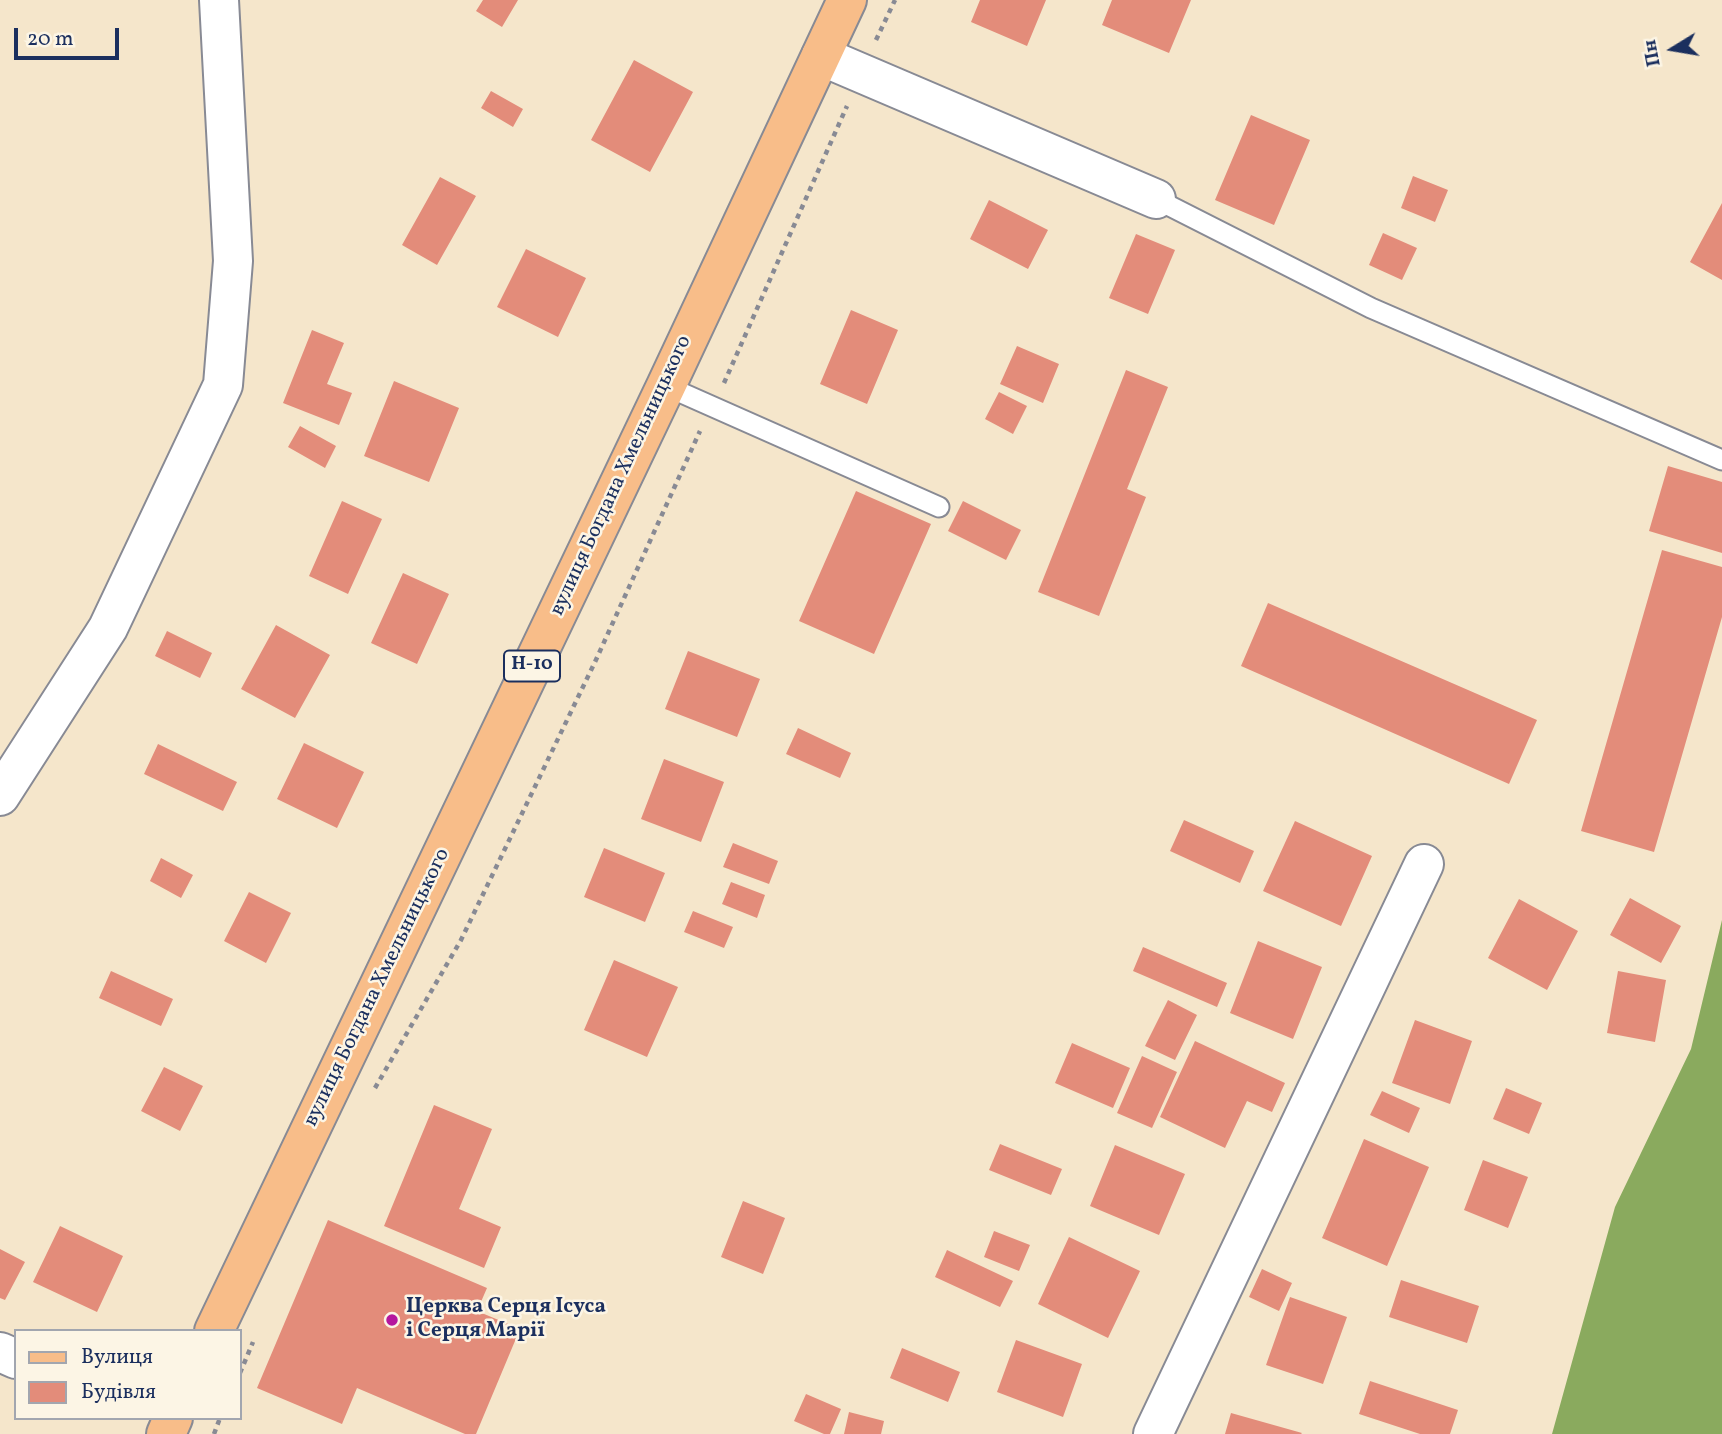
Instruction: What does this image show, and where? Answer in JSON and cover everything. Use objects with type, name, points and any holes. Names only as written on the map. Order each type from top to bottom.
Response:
[{"type":"main road","name":"вулиця Богдана Хмельницького","points":[[215,1329],[666,386],[847,0]]},
{"type":"street","points":[[0,796],[108,628],[223,385],[233,261],[219,0]]},
{"type":"street","points":[[821,56],[1156,199]]},
{"type":"street","points":[[1153,1434],[1424,864]]},
{"type":"lane","points":[[1156,199],[1371,308],[1722,460]]},
{"type":"lane","points":[[666,386],[940,508]]},
{"type":"path","points":[[374,1090],[461,940],[595,662],[696,438],[714,407],[895,0]]},
{"type":"path","points":[[242,1368],[256,1337]]},
{"type":"green space","points":[[1722,920],[1722,1434],[1552,1434],[1615,1207],[1691,1049]]},
{"type":"building","points":[[483,0],[518,0],[502,27],[476,11]]},
{"type":"building","points":[[980,0],[1046,0],[1027,46],[971,22]]},
{"type":"building","points":[[1112,0],[1191,0],[1169,53],[1102,25]]},
{"type":"building","points":[[634,60],[693,92],[650,172],[591,140]]},
{"type":"building","points":[[491,91],[523,109],[513,127],[481,108]]},
{"type":"building","points":[[1251,115],[1310,140],[1274,225],[1215,200]]},
{"type":"building","points":[[1413,176],[1448,190],[1435,222],[1401,208]]},
{"type":"building","points":[[440,177],[476,196],[437,265],[402,245]]},
{"type":"building","points":[[989,200],[1048,230],[1028,269],[970,239]]},
{"type":"building","points":[[1722,203],[1722,280],[1690,262]]},
{"type":"building","points":[[1383,233],[1417,248],[1402,280],[1369,265]]},
{"type":"building","points":[[1136,234],[1175,250],[1148,314],[1109,298]]},
{"type":"building","points":[[526,249],[586,278],[558,337],[497,307]]},
{"type":"building","points":[[851,310],[898,330],[867,404],[820,384]]},
{"type":"building","points":[[312,330],[344,343],[327,384],[352,393],[339,425],[283,403]]},
{"type":"building","points":[[1017,346],[1059,364],[1043,403],[1000,384]]},
{"type":"building","points":[[1126,370],[1168,387],[1127,489],[1146,497],[1099,616],[1038,592]]},
{"type":"building","points":[[394,381],[459,408],[429,482],[364,456]]},
{"type":"building","points":[[999,392],[1027,406],[1013,434],[985,419]]},
{"type":"building","points":[[300,426],[336,446],[325,468],[288,447]]},
{"type":"building","points":[[1668,466],[1722,482],[1722,553],[1649,531]]},
{"type":"building","points":[[856,491],[931,524],[874,654],[799,621]]},
{"type":"building","points":[[342,501],[382,519],[348,594],[309,576]]},
{"type":"building","points":[[963,501],[1021,530],[1006,560],[948,531]]},
{"type":"building","points":[[1662,550],[1722,567],[1722,617],[1654,852],[1581,831]]},
{"type":"building","points":[[403,573],[449,594],[417,664],[371,643]]},
{"type":"building","points":[[1268,603],[1537,720],[1509,784],[1241,666]]},
{"type":"building","points":[[276,625],[330,655],[295,718],[241,689]]},
{"type":"building","points":[[167,631],[212,653],[200,678],[155,656]]},
{"type":"building","points":[[688,651],[760,679],[737,737],[665,709]]},
{"type":"building","points":[[798,728],[851,753],[840,778],[786,754]]},
{"type":"building","points":[[304,743],[364,772],[337,828],[277,799]]},
{"type":"building","points":[[158,744],[237,782],[223,811],[144,774]]},
{"type":"building","points":[[664,759],[724,782],[701,842],[641,819]]},
{"type":"building","points":[[1184,820],[1254,851],[1240,883],[1170,851]]},
{"type":"building","points":[[1295,821],[1372,856],[1341,926],[1263,891]]},
{"type":"building","points":[[733,843],[778,861],[769,884],[723,867]]},
{"type":"building","points":[[604,848],[665,873],[645,922],[584,897]]},
{"type":"building","points":[[161,858],[193,875],[181,898],[150,881]]},
{"type":"building","points":[[731,882],[765,895],[757,918],[722,904]]},
{"type":"building","points":[[249,892],[291,913],[266,963],[224,941]]},
{"type":"building","points":[[1630,898],[1681,926],[1661,963],[1610,935]]},
{"type":"building","points":[[1519,899],[1578,931],[1547,990],[1488,958]]},
{"type":"building","points":[[693,911],[733,927],[724,948],[684,932]]},
{"type":"building","points":[[1258,941],[1322,967],[1293,1039],[1230,1013]]},
{"type":"building","points":[[1143,947],[1227,983],[1217,1007],[1133,971]]},
{"type":"building","points":[[614,960],[678,987],[647,1057],[584,1030]]},
{"type":"building","points":[[111,971],[173,999],[161,1026],[99,998]]},
{"type":"building","points":[[1618,971],[1666,980],[1655,1042],[1607,1033]]},
{"type":"building","points":[[1168,1000],[1197,1015],[1175,1060],[1145,1046]]},
{"type":"building","points":[[1415,1020],[1472,1041],[1450,1104],[1392,1083]]},
{"type":"building","points":[[1195,1041],[1285,1083],[1272,1112],[1247,1101],[1225,1148],[1160,1117]]},
{"type":"building","points":[[1072,1043],[1130,1068],[1113,1108],[1055,1083]]},
{"type":"building","points":[[1142,1056],[1177,1072],[1152,1128],[1117,1113]]},
{"type":"building","points":[[164,1067],[203,1086],[180,1131],[141,1111]]},
{"type":"building","points":[[1506,1088],[1542,1103],[1529,1134],[1493,1119]]},
{"type":"building","points":[[1382,1091],[1420,1108],[1409,1133],[1370,1115]]},
{"type":"building","points":[[434,1105],[492,1129],[459,1209],[501,1227],[484,1268],[384,1226]]},
{"type":"building","points":[[1364,1139],[1429,1167],[1387,1266],[1322,1238]]},
{"type":"building","points":[[1000,1144],[1062,1169],[1051,1195],[989,1170]]},
{"type":"building","points":[[1115,1145],[1185,1174],[1159,1235],[1090,1206]]},
{"type":"building","points":[[1483,1160],[1528,1177],[1508,1228],[1464,1210]]},
{"type":"building","points":[[743,1201],[785,1218],[763,1274],[721,1257]]},
{"type":"building","name":"Церква Серця Ісуса і Серця Марії","points":[[328,1220],[487,1288],[477,1311],[520,1329],[476,1434],[465,1434],[357,1388],[342,1424],[257,1388]]},
{"type":"building","points":[[60,1226],[123,1256],[97,1312],[33,1282]]},
{"type":"building","points":[[994,1231],[1030,1245],[1019,1271],[984,1257]]},
{"type":"building","points":[[1069,1237],[1140,1271],[1108,1338],[1038,1304]]},
{"type":"building","points":[[0,1249],[25,1262],[5,1300],[0,1298]]},
{"type":"building","points":[[947,1250],[1013,1281],[1000,1307],[935,1277]]},
{"type":"building","points":[[1262,1269],[1292,1283],[1279,1311],[1249,1297]]},
{"type":"building","points":[[1401,1280],[1479,1306],[1467,1343],[1389,1317]]},
{"type":"building","points":[[1290,1297],[1347,1317],[1323,1384],[1266,1365]]},
{"type":"building","points":[[1016,1340],[1082,1364],[1063,1417],[997,1392]]},
{"type":"building","points":[[902,1348],[960,1372],[948,1402],[890,1378]]},
{"type":"building","points":[[1370,1381],[1458,1410],[1450,1434],[1420,1434],[1359,1414]]},
{"type":"building","points":[[806,1394],[841,1409],[830,1434],[794,1421]]},
{"type":"building","points":[[849,1412],[884,1421],[881,1434],[844,1434]]},
{"type":"building","points":[[1231,1413],[1302,1433],[1225,1434]]},
{"type":"place","name":"Церква Серця Ісуса і Серця Марії","points":[[392,1320]]}]
